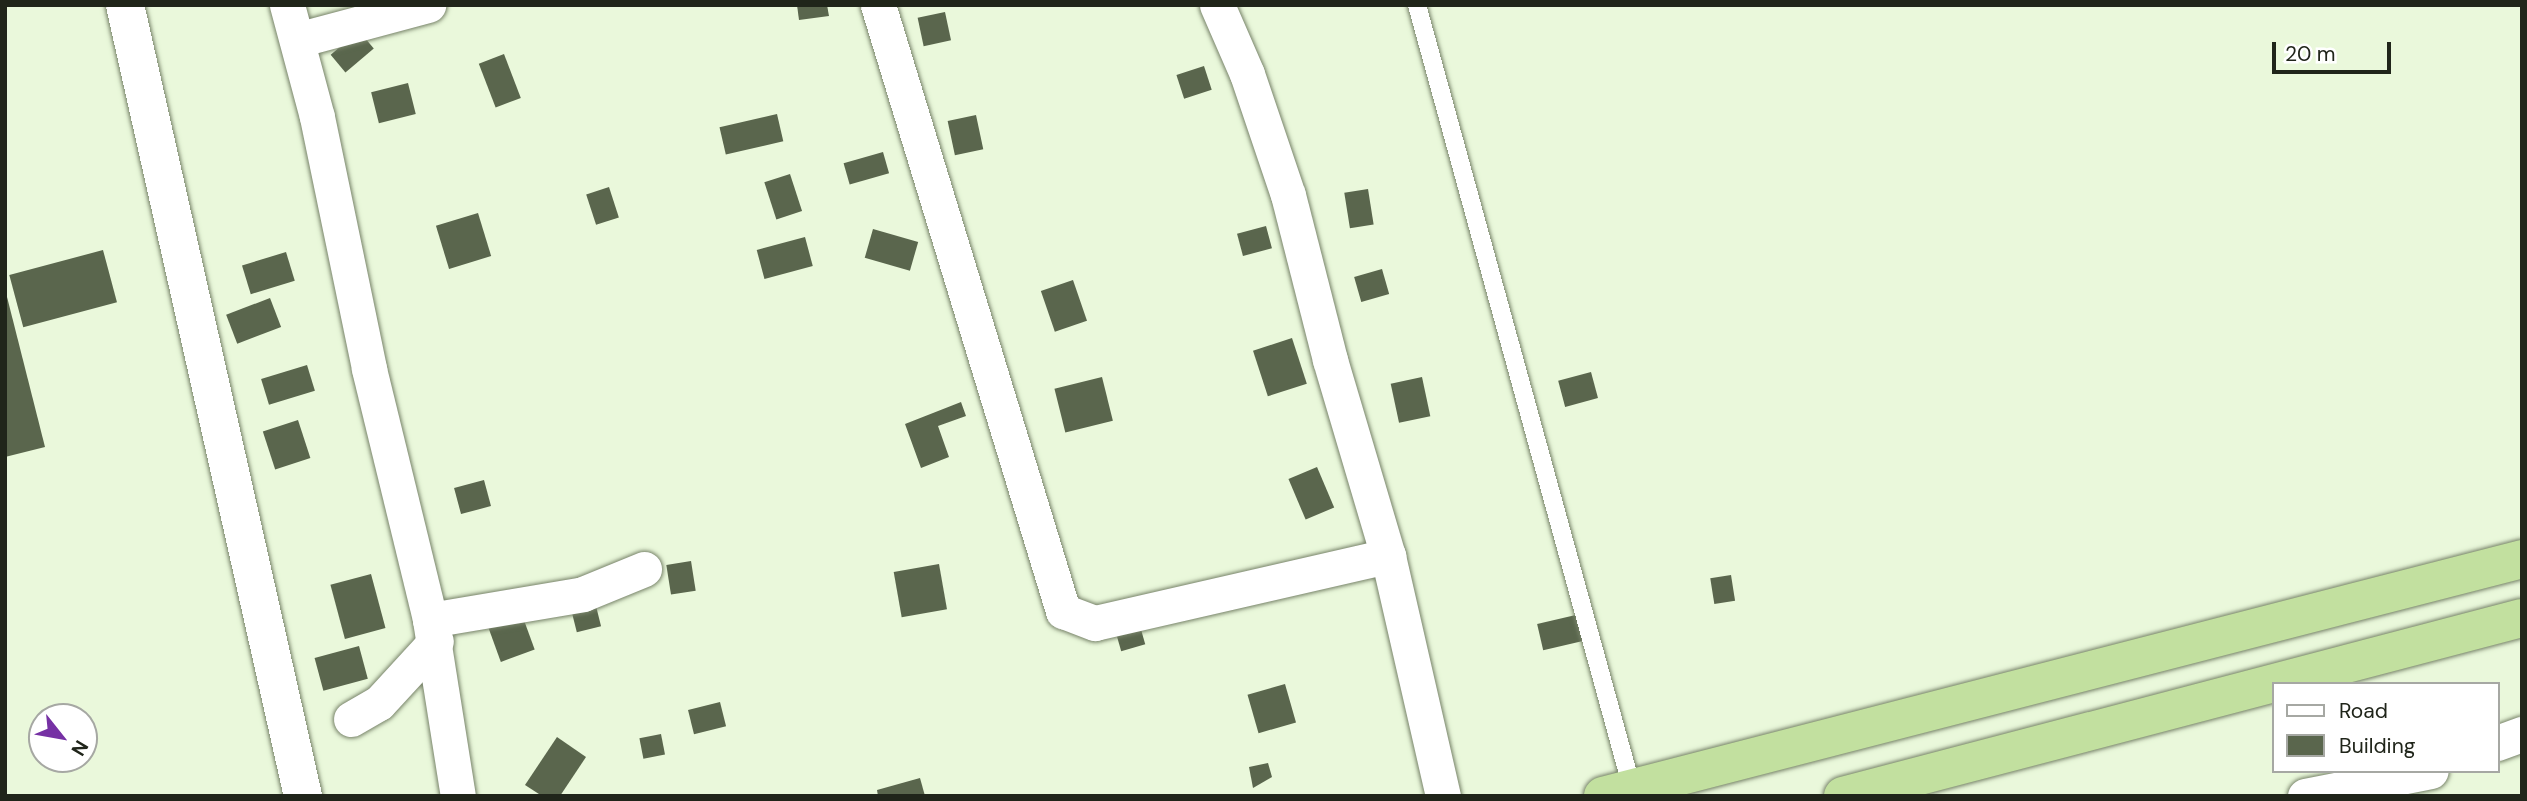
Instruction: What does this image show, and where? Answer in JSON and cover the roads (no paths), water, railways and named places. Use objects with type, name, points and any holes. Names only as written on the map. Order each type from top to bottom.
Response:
[{"type":"highway","points":[[1618,792],[2522,559]]},
{"type":"highway","points":[[2278,682],[2522,618]]},
{"type":"highway","points":[[1843,796],[2272,684]]},
{"type":"street","points":[[125,5],[303,796]]},
{"type":"street","points":[[287,5],[348,250],[369,369],[433,630],[458,796]]},
{"type":"street","points":[[297,40],[428,5]]},
{"type":"street","points":[[878,5],[1063,611],[1095,624],[1388,556]]},
{"type":"street","points":[[1217,5],[1247,74],[1288,195],[1330,360],[1388,556],[1443,796]]},
{"type":"street","points":[[351,719],[379,704],[433,630],[583,594],[644,569]]},
{"type":"street","points":[[2499,742],[2522,734]]},
{"type":"street","points":[[2305,796],[2421,773]]},
{"type":"lane","points":[[1417,5],[1618,792]]}]
